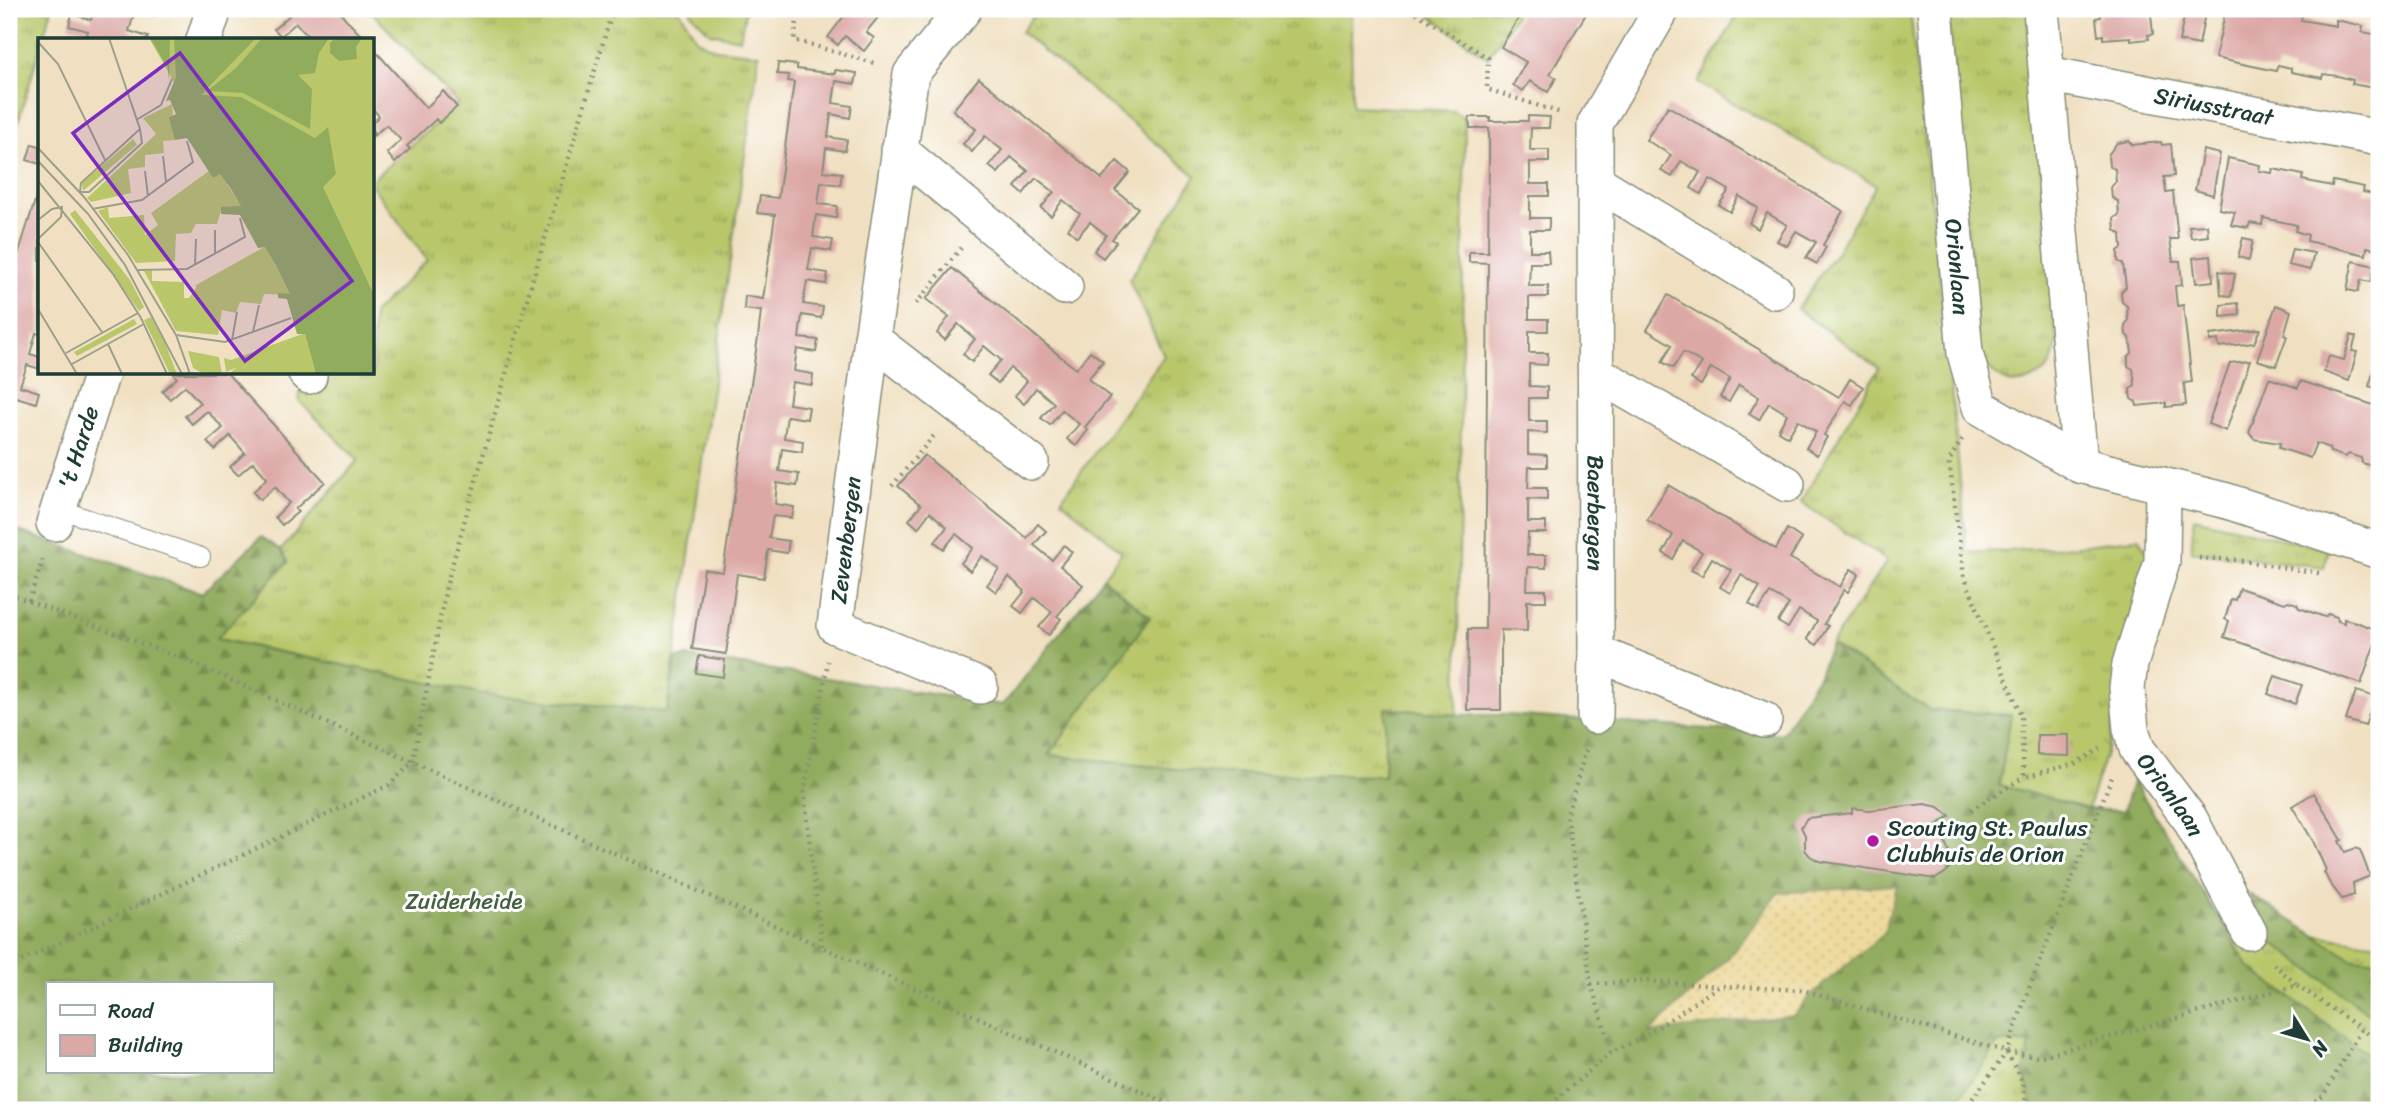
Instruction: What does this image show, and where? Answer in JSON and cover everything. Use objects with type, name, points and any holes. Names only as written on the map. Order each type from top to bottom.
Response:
[{"type":"street","points":[[911,74],[964,9]]},
{"type":"street","points":[[1595,124],[1662,9]]},
{"type":"street","name":"Orionlaan","points":[[1935,9],[1965,353],[1980,407]]},
{"type":"street","points":[[2041,9],[2080,465]]},
{"type":"street","name":"Zevenbergen","points":[[911,74],[899,149],[877,342],[835,626],[980,687]]},
{"type":"street","name":"Siriusstraat","points":[[2047,74],[2379,138]]},
{"type":"street","name":"Baerbergen","points":[[1595,124],[1595,716]]},
{"type":"street","points":[[899,149],[1065,287]]},
{"type":"street","points":[[1595,181],[1775,291]]},
{"type":"street","points":[[877,342],[1031,462]]},
{"type":"street","points":[[1596,373],[1787,484]]},
{"type":"street","name":"'t Harde","points":[[57,516],[102,374]]},
{"type":"street","points":[[1980,407],[2080,465],[2227,502],[2379,551]]},
{"type":"street","name":"Orionlaan","points":[[2163,485],[2162,562],[2130,664],[2127,688],[2131,729],[2137,749],[2190,819],[2249,932]]},
{"type":"street","points":[[1596,653],[1764,720]]},
{"type":"lane","points":[[57,516],[201,557]]},
{"type":"path","points":[[9,967],[389,785],[413,762],[446,587],[529,292],[613,9]]},
{"type":"path","points":[[799,9],[794,40],[911,74]]},
{"type":"path","points":[[1410,9],[1488,58],[1487,89],[1595,124]]},
{"type":"path","points":[[877,342],[984,220]]},
{"type":"path","points":[[889,489],[959,406]]},
{"type":"path","points":[[1980,407],[1949,461],[1964,576],[2021,715],[2024,777]]},
{"type":"path","points":[[29,601],[57,516]]},
{"type":"path","points":[[2162,555],[2237,560],[2326,575]]},
{"type":"path","points":[[9,594],[189,661],[1183,1110]]},
{"type":"path","points":[[822,947],[804,793],[835,626]]},
{"type":"path","points":[[1595,716],[1567,814],[1591,984],[1612,1052]]},
{"type":"path","points":[[1971,810],[2024,777],[2076,763],[2131,729]]},
{"type":"path","points":[[1964,1110],[2007,1052],[2025,999],[2131,729]]},
{"type":"path","points":[[2249,932],[2271,962],[2297,985],[2379,1041]]},
{"type":"path","points":[[1591,984],[1647,981],[1802,989],[2007,1052],[2038,1057],[2297,985]]},
{"type":"path","points":[[1547,1110],[1612,1052],[1645,1036],[1719,986]]},
{"type":"path","points":[[2304,1110],[2323,1096],[2362,1028]]},
{"type":"path","points":[[2007,1052],[2023,1083],[2027,1110]]},
{"type":"green space","points":[[9,9],[52,9],[43,38],[38,38],[38,55],[9,152]]},
{"type":"green space","name":"Zuiderheide","points":[[369,9],[679,9],[697,40],[715,49],[759,54],[667,712],[562,702],[1842,897],[2288,931],[2379,944],[2379,1110],[9,1110],[9,588],[242,658],[435,685],[215,638],[288,562],[281,550],[358,460],[299,401],[300,391],[315,374],[374,374],[374,313],[427,260],[374,188],[374,178],[458,104]]},
{"type":"green space","points":[[690,9],[746,9],[740,39],[710,33]]},
{"type":"green space","points":[[1039,9],[1351,9],[1352,106],[1454,111],[1465,119],[1457,715],[1387,708],[1384,776],[1220,774],[1049,755],[1150,617],[1103,578],[1122,552],[1061,500],[1164,356],[1129,280],[1196,176],[1021,32]]},
{"type":"green space","points":[[1421,9],[1519,9],[1488,58]]},
{"type":"green space","points":[[1741,9],[1910,9],[1942,294],[1967,553],[2071,547],[2139,538],[2152,560],[2121,657],[2110,740],[2088,809],[1999,785],[2011,715],[1929,710],[1831,644],[1887,561],[1801,502],[1879,368],[1797,309],[1837,251],[1876,185],[1698,83]]},
{"type":"green space","points":[[1948,9],[2027,9],[2057,343],[2048,367],[2023,382],[2007,382],[2000,378],[1988,368],[1979,353]]},
{"type":"green space","points":[[2194,518],[2329,550],[2324,567],[2191,551]]},
{"type":"green space","name":"Zuiderheide","points":[[9,528],[202,593],[261,537],[281,550],[288,562],[216,639],[489,695],[667,712],[676,659],[689,657],[1003,705],[1103,578],[1150,617],[1049,755],[1220,774],[1384,776],[1386,708],[1457,715],[1507,715],[1782,734],[1819,674],[1831,644],[1929,710],[2011,715],[1999,785],[2088,809],[2123,811],[2133,780],[2249,967],[2379,1063],[2379,1110],[2034,1110],[2024,1074],[2030,1044],[1999,1042],[1951,1110],[9,1110]],"holes":[[[1884,933],[1811,995],[1794,1015],[1650,1032],[1729,957]]]},
{"type":"green space","points":[[2249,894],[2351,958],[2379,961],[2379,1021],[2270,940]]},
{"type":"sand","points":[[1897,885],[1884,933],[1811,995],[1794,1015],[1649,1033],[1729,957],[1778,893]]},
{"type":"building","points":[[94,9],[157,9],[154,16],[135,11],[129,31],[148,38],[86,38],[88,31],[69,26],[72,14],[91,20]]},
{"type":"building","points":[[283,9],[337,9],[363,38],[309,38],[296,23],[281,36],[274,29],[289,16]]},
{"type":"building","points":[[835,9],[885,9],[866,32],[874,38],[864,51],[845,36],[838,45],[828,37],[844,16]]},
{"type":"building","points":[[1524,9],[1589,9],[1550,74],[1556,78],[1548,92],[1530,81],[1523,91],[1513,85],[1526,62],[1501,47]]},
{"type":"building","points":[[2100,9],[2160,9],[2161,13],[2151,15],[2153,34],[2148,35],[2149,39],[2131,41],[2131,37],[2103,39],[2103,35],[2098,36],[2096,18],[2101,17]]},
{"type":"building","points":[[2186,9],[2205,13],[2199,45],[2179,41]]},
{"type":"building","points":[[2226,9],[2258,9],[2257,11],[2273,14],[2274,9],[2277,9],[2302,14],[2301,20],[2336,26],[2336,20],[2363,26],[2362,32],[2379,35],[2379,89],[2352,84],[2353,80],[2338,76],[2323,74],[2322,78],[2291,72],[2291,68],[2278,65],[2276,71],[2215,58]]},
{"type":"building","points":[[374,49],[426,108],[443,91],[457,107],[439,123],[436,119],[407,146],[410,149],[395,163],[387,153],[401,140],[386,125],[374,135],[374,121],[379,116],[374,110]]},
{"type":"building","points":[[778,63],[797,65],[797,69],[835,74],[835,70],[857,73],[855,84],[836,81],[833,103],[852,106],[850,118],[831,114],[828,137],[847,140],[845,151],[826,148],[823,171],[842,173],[840,185],[821,182],[818,204],[837,206],[836,218],[816,215],[813,237],[833,240],[831,251],[812,248],[808,270],[828,273],[826,284],[807,281],[803,304],[823,307],[821,318],[802,315],[799,338],[818,340],[816,352],[797,349],[794,371],[813,374],[812,385],[792,382],[789,404],[809,407],[807,419],[787,416],[784,438],[803,441],[802,452],[782,449],[779,471],[799,474],[797,486],[777,483],[775,504],[794,507],[792,518],[773,516],[769,538],[789,541],[787,553],[768,550],[764,578],[737,574],[726,654],[692,649],[704,569],[723,572],[758,337],[761,311],[744,309],[745,296],[763,299],[775,215],[757,213],[760,196],[778,198],[794,82],[788,81],[789,75],[777,74]]},
{"type":"building","points":[[979,78],[1102,179],[1117,161],[1130,172],[1115,190],[1138,208],[1112,239],[1116,242],[1103,258],[1094,251],[1106,235],[1090,222],[1077,237],[1068,229],[1080,214],[1063,200],[1051,216],[1041,208],[1054,192],[1036,178],[1023,194],[1015,187],[1028,171],[1011,157],[998,173],[989,166],[1002,150],[985,136],[972,152],[963,144],[976,129],[953,110]]},
{"type":"building","points":[[1668,106],[1843,211],[1823,245],[1826,247],[1817,264],[1806,258],[1816,242],[1796,231],[1787,246],[1777,241],[1787,225],[1767,213],[1758,229],[1749,223],[1758,208],[1739,196],[1730,212],[1719,205],[1729,190],[1710,179],[1701,194],[1691,188],[1700,172],[1681,161],[1672,177],[1661,171],[1671,155],[1646,140]]},
{"type":"building","points":[[1528,116],[1550,117],[1549,128],[1531,128],[1530,150],[1549,150],[1549,162],[1530,162],[1530,184],[1549,184],[1549,196],[1530,196],[1530,218],[1549,218],[1549,226],[1548,230],[1530,230],[1530,251],[1548,251],[1549,263],[1530,263],[1529,286],[1548,286],[1548,297],[1529,297],[1529,319],[1548,319],[1548,331],[1529,331],[1529,353],[1548,353],[1547,365],[1529,364],[1529,386],[1547,387],[1547,398],[1529,398],[1529,421],[1547,421],[1547,433],[1528,432],[1528,454],[1547,455],[1547,467],[1529,467],[1528,488],[1547,488],[1547,500],[1528,499],[1528,522],[1546,522],[1546,533],[1528,533],[1527,555],[1546,555],[1546,568],[1528,567],[1527,590],[1546,590],[1546,601],[1527,601],[1527,631],[1501,630],[1501,710],[1467,710],[1468,629],[1485,629],[1488,263],[1469,262],[1469,252],[1488,252],[1489,156],[1489,128],[1470,128],[1469,117],[1490,117],[1490,121],[1528,121]]},
{"type":"building","points":[[2129,141],[2132,145],[2161,142],[2162,145],[2171,144],[2174,176],[2164,177],[2166,193],[2173,192],[2178,239],[2170,239],[2173,261],[2180,261],[2182,285],[2175,286],[2177,306],[2183,305],[2192,382],[2184,383],[2186,405],[2166,407],[2166,403],[2137,406],[2131,399],[2130,389],[2135,385],[2133,369],[2128,366],[2128,357],[2132,353],[2130,338],[2126,335],[2127,306],[2122,302],[2121,292],[2126,287],[2123,264],[2118,261],[2118,251],[2122,248],[2121,234],[2115,230],[2114,218],[2119,215],[2118,201],[2112,198],[2111,187],[2116,181],[2115,169],[2109,166],[2108,155],[2117,143]]},
{"type":"building","points":[[32,144],[38,146],[38,163],[27,160]]},
{"type":"building","points":[[2203,150],[2220,154],[2213,195],[2195,190]]},
{"type":"building","points":[[2228,158],[2260,165],[2259,171],[2272,173],[2273,169],[2303,175],[2302,180],[2332,186],[2333,181],[2364,187],[2363,192],[2379,195],[2379,250],[2367,247],[2366,255],[2307,241],[2308,235],[2295,231],[2297,225],[2263,218],[2262,225],[2250,223],[2248,228],[2231,225],[2235,212],[2219,209]]},
{"type":"building","points":[[38,191],[38,334],[30,354],[38,356],[38,368],[27,365],[20,386],[39,392],[36,403],[16,397],[9,419],[9,277]]},
{"type":"building","points":[[2207,225],[2208,236],[2191,238],[2189,226]]},
{"type":"building","points":[[2243,238],[2253,240],[2249,260],[2238,257]]},
{"type":"building","points":[[2292,249],[2314,253],[2310,270],[2288,265]]},
{"type":"building","points":[[2211,256],[2213,281],[2196,283],[2193,258]]},
{"type":"building","points":[[2353,261],[2375,266],[2371,282],[2361,280],[2358,292],[2347,290]]},
{"type":"building","points":[[952,268],[1076,369],[1090,351],[1103,361],[1088,379],[1110,397],[1085,427],[1088,430],[1076,446],[1067,439],[1079,424],[1062,410],[1050,425],[1041,418],[1054,403],[1036,388],[1024,404],[1015,396],[1027,381],[1010,368],[998,383],[988,375],[1001,360],[984,346],[972,362],[963,354],[975,339],[958,324],[945,340],[937,333],[949,317],[926,299]]},
{"type":"building","points":[[2219,271],[2235,274],[2231,296],[2221,295]]},
{"type":"building","points":[[1668,295],[1839,397],[1850,379],[1863,387],[1852,405],[1845,401],[1824,435],[1827,437],[1817,455],[1806,448],[1816,432],[1798,420],[1788,437],[1778,431],[1787,414],[1769,403],[1759,420],[1749,414],[1759,397],[1739,385],[1729,402],[1720,397],[1730,379],[1711,368],[1701,385],[1691,379],[1702,363],[1683,352],[1673,368],[1662,362],[1672,345],[1647,330]]},
{"type":"building","points":[[2238,303],[2240,315],[2221,317],[2221,305]]},
{"type":"building","points":[[2276,305],[2291,311],[2284,335],[2287,336],[2276,366],[2257,360]]},
{"type":"building","points":[[2260,329],[2254,343],[2219,347],[2218,340],[2210,341],[2210,335]]},
{"type":"building","points":[[2351,335],[2356,337],[2352,351],[2357,352],[2349,381],[2324,372],[2329,356],[2344,360]]},
{"type":"building","points":[[2379,355],[2379,389],[2369,386]]},
{"type":"building","points":[[2250,361],[2226,431],[2208,424],[2230,363]]},
{"type":"building","points":[[174,374],[228,374],[325,482],[295,509],[298,512],[282,525],[275,517],[289,503],[275,487],[260,500],[253,492],[267,478],[253,462],[238,475],[230,467],[245,453],[230,436],[215,450],[207,442],[223,428],[207,411],[192,424],[185,416],[200,403],[185,386],[170,399],[162,391],[177,378]]},
{"type":"building","points":[[2269,378],[2298,388],[2301,381],[2376,406],[2374,413],[2379,414],[2379,465],[2362,463],[2361,458],[2349,454],[2345,457],[2330,452],[2329,448],[2316,443],[2310,458],[2279,448],[2280,443],[2254,439],[2249,433]]},
{"type":"building","points":[[924,455],[1027,538],[1038,524],[1046,531],[1034,545],[1052,560],[1064,545],[1072,552],[1060,566],[1083,585],[1057,616],[1061,619],[1049,635],[1039,627],[1052,612],[1034,598],[1022,613],[1013,606],[1025,591],[1009,577],[996,592],[987,585],[999,569],[982,556],[970,571],[961,563],[973,548],[956,534],[944,549],[935,542],[947,527],[930,512],[918,528],[909,520],[921,505],[898,486]]},
{"type":"building","points":[[1668,485],[1776,549],[1787,529],[1802,539],[1790,558],[1840,587],[1851,569],[1859,574],[1848,592],[1844,590],[1824,624],[1828,626],[1817,645],[1807,639],[1817,621],[1799,610],[1788,628],[1778,622],[1789,604],[1770,593],[1759,610],[1749,604],[1760,587],[1741,575],[1730,593],[1720,587],[1731,570],[1712,558],[1702,576],[1691,570],[1702,552],[1683,541],[1673,559],[1663,553],[1673,535],[1647,520]]},
{"type":"building","points":[[2239,588],[2285,603],[2288,601],[2297,604],[2299,608],[2325,617],[2328,614],[2337,617],[2338,621],[2344,623],[2344,619],[2379,631],[2361,684],[2224,637],[2229,621],[2225,619],[2231,599],[2235,600]]},
{"type":"building","points":[[699,656],[725,660],[723,677],[696,673]]},
{"type":"building","points":[[2275,676],[2302,685],[2295,704],[2268,694]]},
{"type":"building","points":[[2356,691],[2375,697],[2365,726],[2346,720]]},
{"type":"building","points":[[2037,735],[2069,735],[2069,756],[2037,755]]},
{"type":"building","points":[[2314,793],[2342,840],[2339,841],[2345,852],[2356,848],[2360,850],[2370,876],[2353,883],[2354,895],[2342,899],[2329,882],[2313,841],[2292,806]]},
{"type":"building","name":"Scouting St. Paulus Clubhuis de Orion","points":[[1925,804],[1939,807],[1950,816],[1936,826],[1934,837],[1945,842],[1951,857],[1949,868],[1935,879],[1819,861],[1805,850],[1805,835],[1801,827],[1807,818],[1852,813],[1852,808],[1869,810]]},
{"type":"place","name":"Scouting St. Paulus Clubhuis de Orion","points":[[1873,841]]}]
